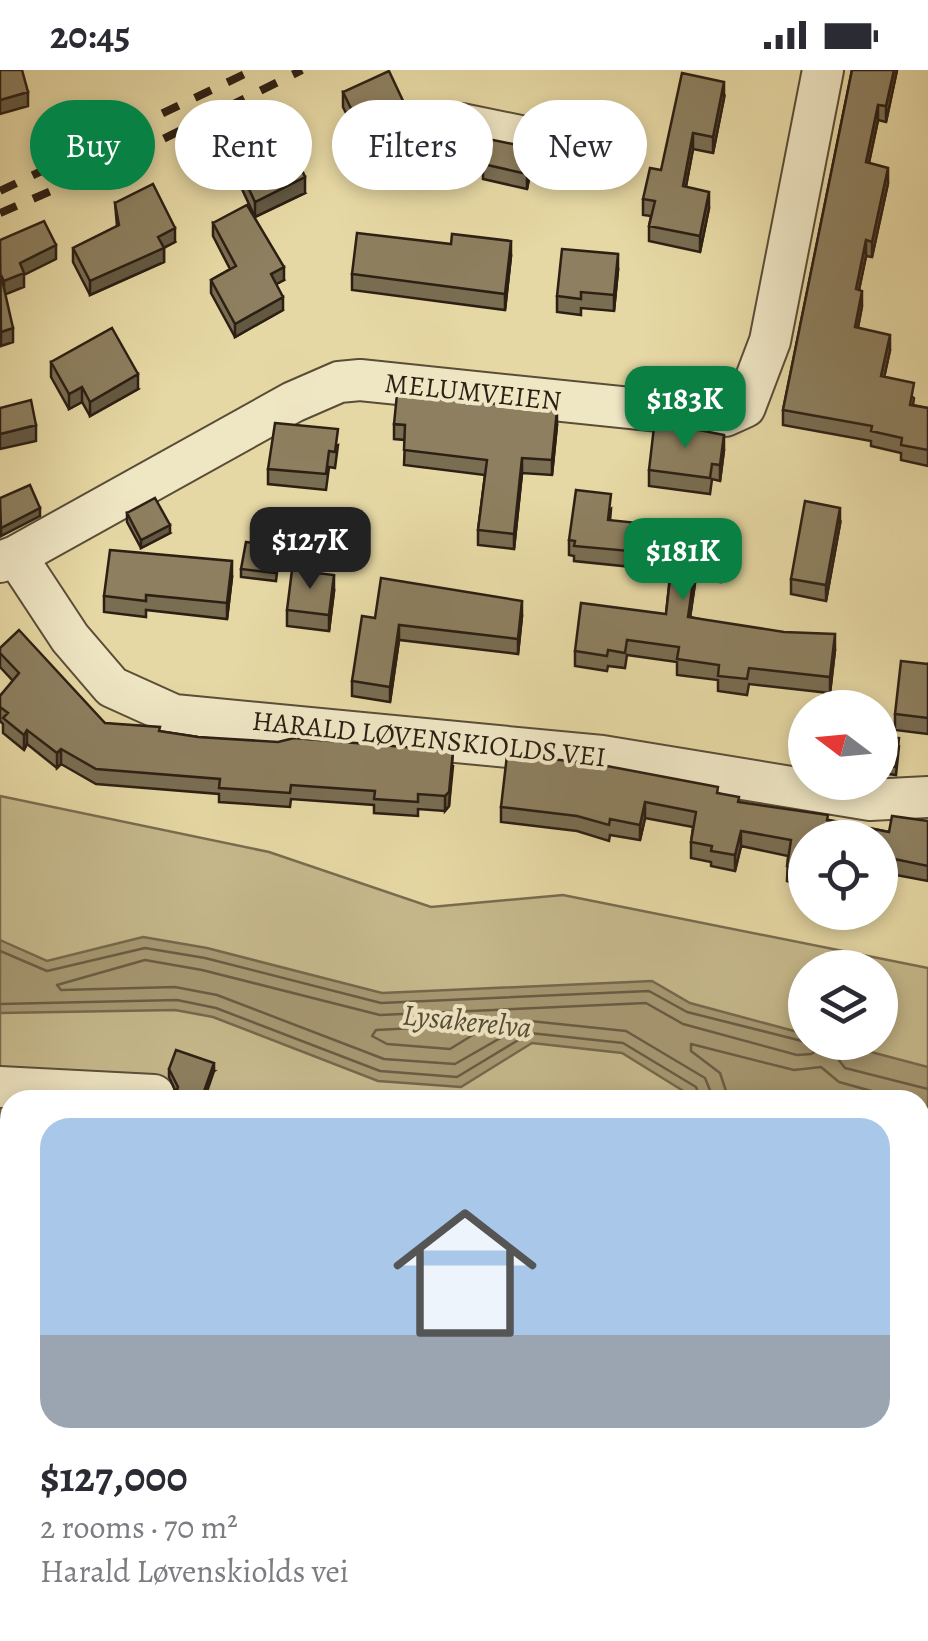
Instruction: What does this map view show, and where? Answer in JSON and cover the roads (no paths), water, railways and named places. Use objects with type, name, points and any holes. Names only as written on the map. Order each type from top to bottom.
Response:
[{"type":"street","name":"MELUMVEIEN","points":[[8,559],[293,402],[339,382],[396,383],[708,416],[725,416],[745,407],[770,341],[823,70]]},
{"type":"street","name":"HARALD LØVENSKIOLDS VEI","points":[[8,559],[112,687],[174,715],[602,756],[870,800],[928,797]]},
{"type":"street","points":[[8,1079],[108,1090]]},
{"type":"water","name":"Lysakerelva","points":[[143,937],[207,948],[382,993],[652,981],[690,1003],[788,1029],[788,1060],[898,1059],[928,1067],[928,1090],[682,1090],[622,1053],[532,1043],[461,1087],[378,1081],[213,1017],[175,1010],[0,1013],[0,940],[47,961]]},
{"type":"railway","points":[[0,191],[253,70]]},
{"type":"railway","points":[[0,213],[109,166],[302,70]]}]
